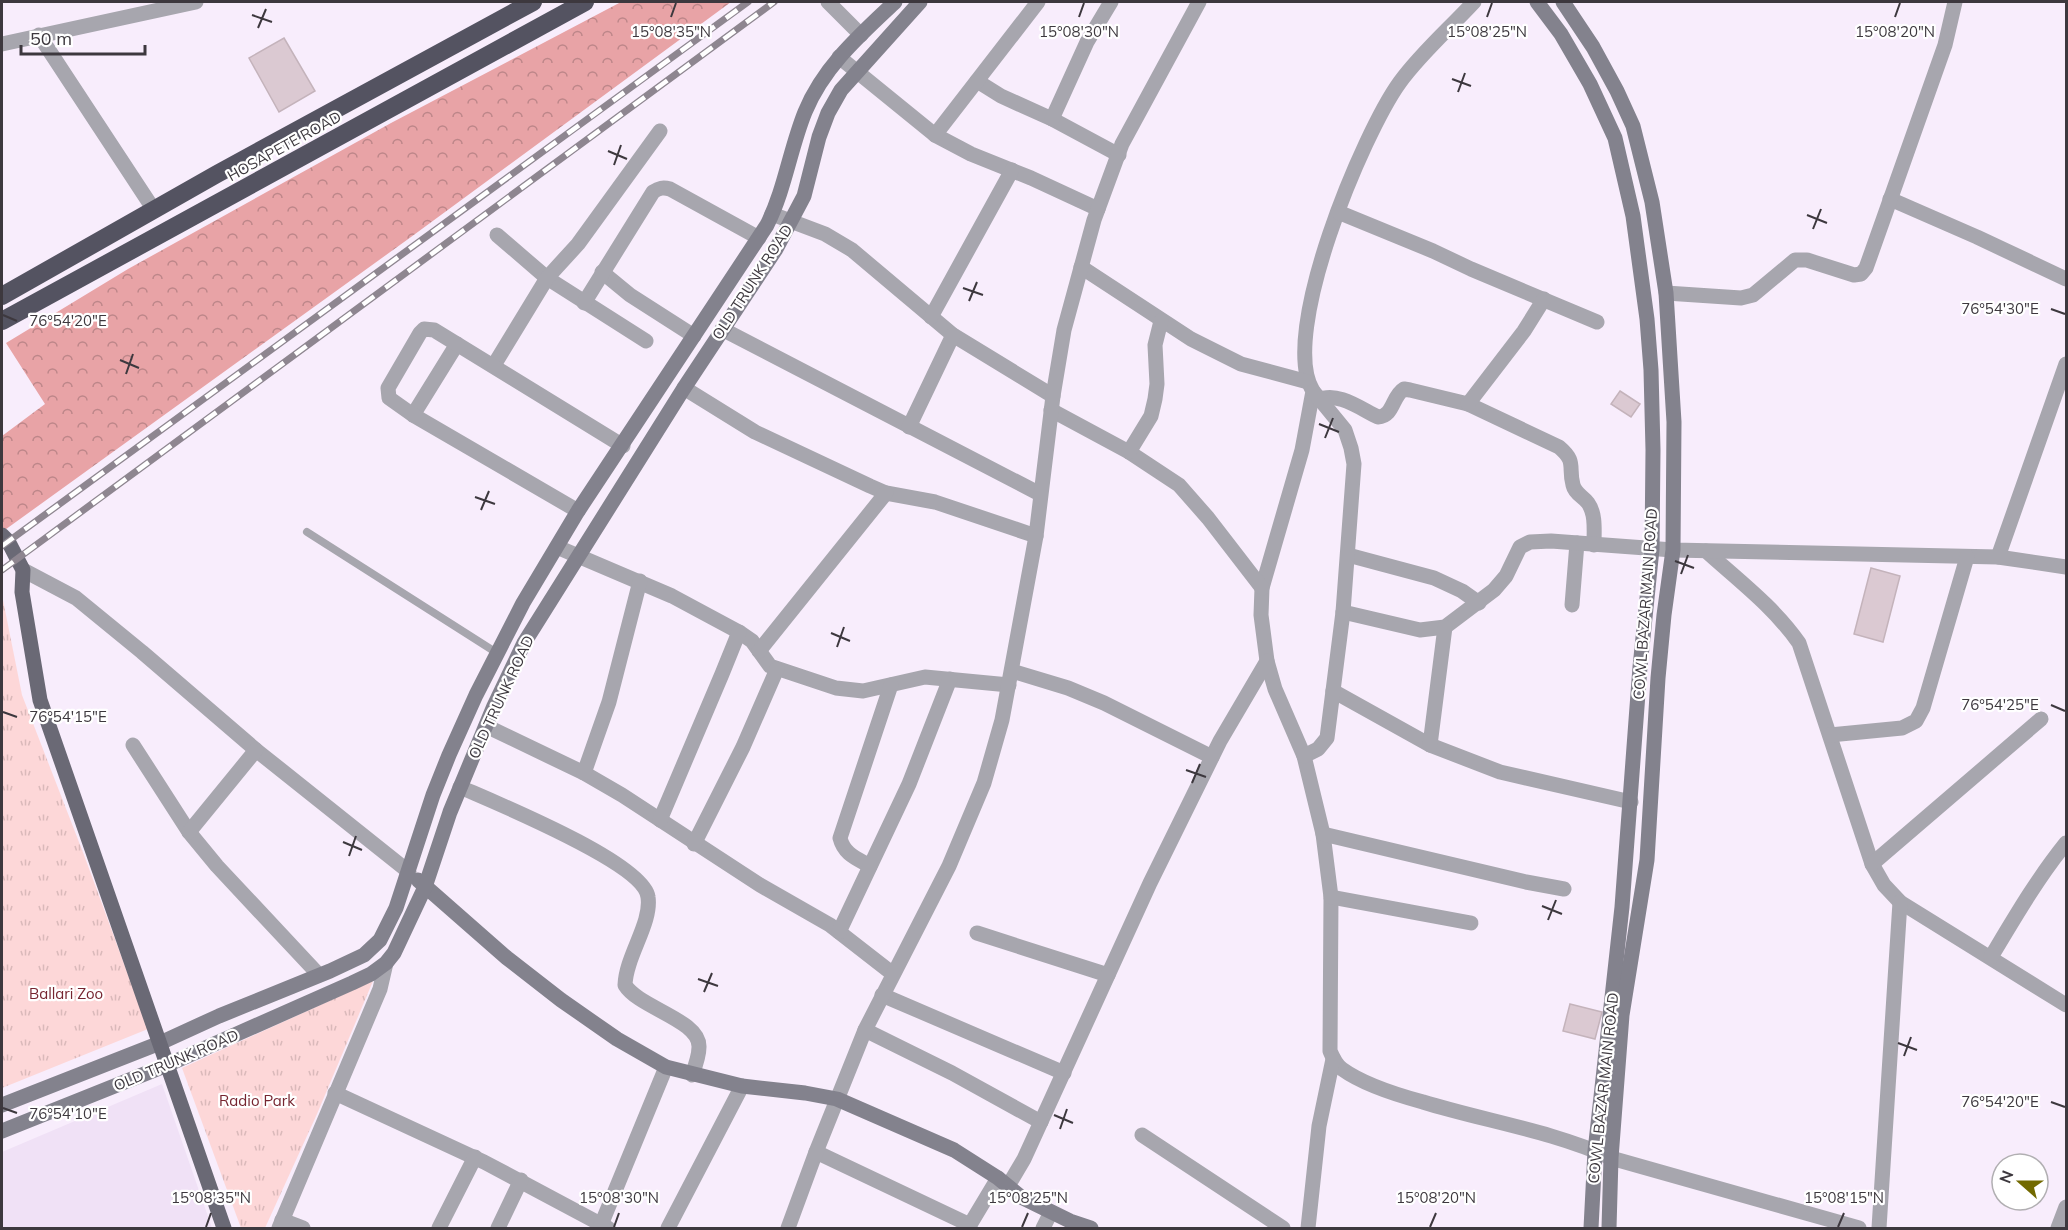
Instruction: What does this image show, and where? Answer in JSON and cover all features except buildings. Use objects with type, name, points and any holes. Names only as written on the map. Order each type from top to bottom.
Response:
[{"type":"highway","name":"HOSAPETE ROAD","points":[[2,296],[533,2]]},
{"type":"highway","name":"HOSAPETE ROAD","points":[[2,321],[585,2]]},
{"type":"main road","points":[[2,535],[8,541],[23,570],[22,592],[27,635],[40,700],[224,1228]]},
{"type":"street","points":[[2,44],[196,2]]},
{"type":"street","points":[[828,2],[861,35]]},
{"type":"street","points":[[895,2],[839,57],[935,135],[970,154],[1012,170],[1098,210]]},
{"type":"street","name":"OLD TRUNK ROAD","points":[[2,1131],[167,1065],[352,983],[371,974],[386,963],[394,953],[425,887],[460,787],[524,643],[684,388],[792,222],[804,196],[819,137],[828,113],[841,90],[921,2]]},
{"type":"street","points":[[935,135],[1038,2]]},
{"type":"street","points":[[1052,119],[1087,42],[1111,2]]},
{"type":"street","points":[[788,1228],[865,1030],[949,866],[984,783],[1002,720],[1010,678],[1036,536],[1052,403],[1064,330],[1081,267],[1098,210],[1119,155],[1198,2]]},
{"type":"street","points":[[1474,2],[1399,83],[1370,135],[1338,212],[1313,286],[1304,354],[1313,391],[1302,450],[1262,588],[1261,615],[1267,661],[1275,689],[1304,756],[1323,834],[1331,897],[1330,1051],[1333,1059],[1342,1069],[1392,1093],[1535,1132],[1611,1158],[1859,1228]]},
{"type":"street","name":"COWL BAZAR MAIN ROAD","points":[[1536,2],[1561,34],[1590,84],[1615,138],[1634,227],[1647,319],[1651,369],[1652,549],[1640,667],[1622,907],[1595,1151],[1591,1228]]},
{"type":"street","points":[[1563,2],[1593,47],[1633,126],[1652,202],[1666,293],[1674,422],[1673,550],[1659,667],[1647,860],[1622,1015],[1611,1158],[1609,1228]]},
{"type":"street","points":[[1666,293],[1741,298],[1753,296],[1761,291],[1785,266],[1795,260],[1807,260],[1854,275],[1861,274],[1866,268],[1945,45],[1955,2]]},
{"type":"street","points":[[39,35],[154,210]]},
{"type":"street","name":"OLD TRUNK ROAD","points":[[2,1105],[160,1043],[319,975],[364,955],[381,940],[396,908],[449,755],[497,653],[523,603],[578,512],[759,238],[782,190],[802,121],[818,88],[839,57]]},
{"type":"street","points":[[977,81],[1023,108],[1052,119],[1119,155]]},
{"type":"street","points":[[494,365],[547,278],[578,244],[660,131]]},
{"type":"street","points":[[931,317],[1012,170]]},
{"type":"street","points":[[584,303],[653,192],[663,187],[759,238]]},
{"type":"street","points":[[1890,199],[2067,279]]},
{"type":"street","points":[[1338,212],[1597,322]]},
{"type":"street","points":[[772,214],[825,234],[852,250],[953,335],[1052,403],[1179,485],[1208,518],[1262,588]]},
{"type":"street","points":[[1634,227],[1655,225]]},
{"type":"street","points":[[497,235],[547,278],[646,341]]},
{"type":"street","points":[[1081,267],[1191,339],[1241,364],[1326,396],[1336,397],[1378,417],[1383,417],[1389,412],[1400,391],[1404,389],[1468,404],[1559,447],[1572,462],[1572,484],[1575,492],[1587,502],[1593,512],[1594,545]]},
{"type":"street","points":[[602,272],[630,295],[694,336]]},
{"type":"street","points":[[1468,404],[1524,331],[1544,298]]},
{"type":"street","points":[[1129,452],[1151,416],[1157,384],[1155,345],[1161,321]]},
{"type":"street","points":[[722,329],[1040,494]]},
{"type":"street","points":[[578,512],[413,415],[389,398],[388,388],[420,333],[424,330],[434,330],[623,446]]},
{"type":"street","points":[[909,427],[953,335]]},
{"type":"street","points":[[413,415],[457,344]]},
{"type":"street","points":[[1998,557],[2067,364]]},
{"type":"street","points":[[684,388],[755,432],[886,493],[935,502],[1036,536]]},
{"type":"street","points":[[1304,756],[1318,749],[1327,738],[1343,612],[1354,464],[1345,430],[1313,391]]},
{"type":"street","points":[[759,651],[886,493]]},
{"type":"street","points":[[1343,612],[1420,630],[1445,627],[1494,590],[1506,576],[1520,547],[1530,542],[1551,541],[1673,550],[1998,557],[2067,567]]},
{"type":"street","points":[[1572,605],[1577,543]]},
{"type":"street","points":[[557,547],[640,581],[739,632],[752,641],[770,666],[836,688],[863,691],[925,677],[1010,678],[1068,688],[1104,703],[1212,757]]},
{"type":"street","points":[[1706,551],[1767,606],[1799,643],[1872,864],[1884,885],[1900,902],[2067,1005]]},
{"type":"street","points":[[1348,555],[1434,578],[1462,591],[1479,603]]},
{"type":"street","points":[[1830,735],[1902,728],[1916,721],[1923,708],[1967,557]]},
{"type":"street","points":[[23,570],[76,598],[256,750],[409,872],[507,958],[561,1000],[617,1039],[666,1067],[692,1075],[742,1086],[805,1093],[837,1100],[954,1150],[1003,1182],[1021,1197],[1091,1228]]},
{"type":"street","points":[[584,773],[609,702],[640,581]]},
{"type":"street","points":[[1430,745],[1445,627]]},
{"type":"street","points":[[660,820],[739,632]]},
{"type":"street","points":[[816,1152],[969,1227],[1003,1182],[1024,1159],[1150,883],[1212,757],[1267,661]]},
{"type":"street","points":[[694,844],[742,747],[777,669]]},
{"type":"street","points":[[839,932],[909,784],[950,679]]},
{"type":"street","points":[[870,866],[847,853],[842,847],[840,838],[891,685]]},
{"type":"street","points":[[1333,691],[1430,745],[1500,772],[1631,799],[1652,796]]},
{"type":"street","points":[[1872,864],[2041,719]]},
{"type":"street","points":[[486,726],[584,773],[694,844],[839,932],[893,974]]},
{"type":"street","points":[[133,745],[189,832],[217,866],[319,975]]},
{"type":"street","points":[[189,832],[256,750]]},
{"type":"street","points":[[460,787],[577,841],[626,869],[642,883],[648,894],[649,910],[629,963],[625,985],[635,996],[691,1030],[698,1038],[699,1048],[692,1075]]},
{"type":"street","points":[[1323,834],[1564,889]]},
{"type":"street","points":[[1991,957],[2044,870],[2067,843]]},
{"type":"street","points":[[1331,897],[1471,923]]},
{"type":"street","points":[[1879,1228],[1900,902]]},
{"type":"street","points":[[977,933],[1108,975]]},
{"type":"street","points":[[303,1228],[280,1224],[380,989],[386,963]]},
{"type":"street","points":[[882,994],[1064,1073]]},
{"type":"street","points":[[865,1030],[952,1073],[1041,1122]]},
{"type":"street","points":[[1308,1228],[1319,1126],[1333,1059]]},
{"type":"street","points":[[335,1093],[521,1180],[596,1225],[666,1067]]},
{"type":"street","points":[[668,1228],[742,1086]]},
{"type":"street","points":[[1142,1135],[1283,1228]]},
{"type":"street","points":[[439,1228],[475,1157]]},
{"type":"street","points":[[498,1228],[521,1180]]},
{"type":"street","points":[[2058,1228],[2067,1207]]},
{"type":"street","points":[[1043,1228],[1051,1212]]},
{"type":"lane","points":[[307,532],[497,653]]},
{"type":"shaded area","points":[[162,1084],[212,1228],[2,1228],[2,1152]]},
{"type":"green space","points":[[621,2],[731,2],[411,237],[2,532],[2,436],[45,404],[6,343],[128,269],[391,123]]},
{"type":"green space","name":"Ballari Zoo","points":[[2,595],[22,695],[148,1029],[2,1088]]},
{"type":"green space","name":"Radio Park","points":[[373,981],[317,1114],[265,1228],[241,1228],[182,1068]]},
{"type":"railway","points":[[2,546],[748,2]]},
{"type":"railway","points":[[2,570],[774,2]]}]
